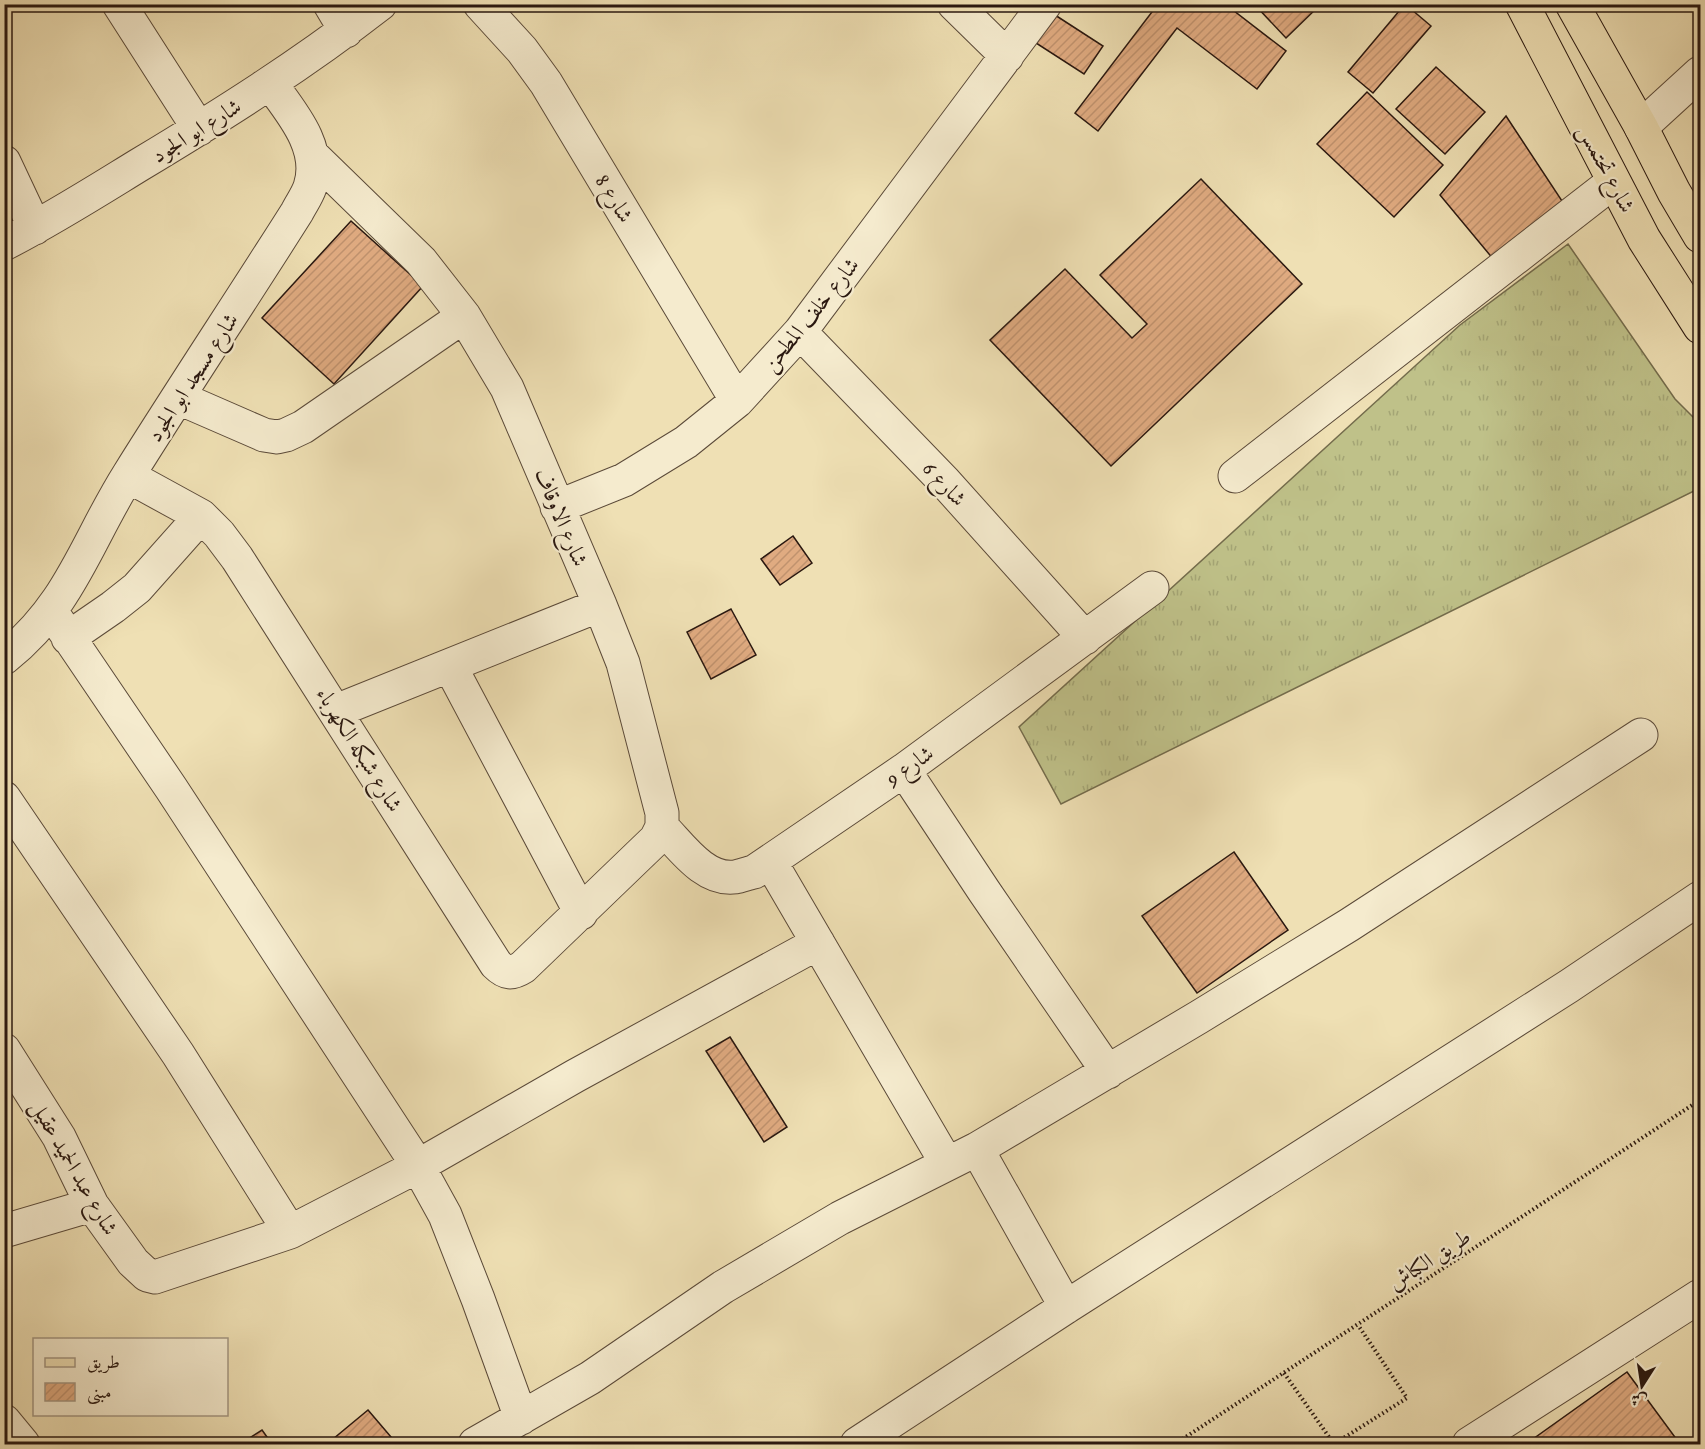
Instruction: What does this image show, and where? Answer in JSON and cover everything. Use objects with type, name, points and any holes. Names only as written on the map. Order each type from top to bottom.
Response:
[{"type":"main road","name":"شارع تحتمس","points":[[1522,4],[1644,239],[1701,327]]},
{"type":"main road","points":[[1572,4],[1674,192],[1701,236]]},
{"type":"street","points":[[118,4],[199,129]]},
{"type":"street","name":"شارع ابو الجود","points":[[4,244],[35,228],[199,129],[270,82],[338,18],[380,4]]},
{"type":"street","name":"شارع 8","points":[[480,4],[522,50],[546,83],[737,401]]},
{"type":"street","points":[[954,4],[1007,56]]},
{"type":"street","name":"شارع خلف المطحن","points":[[557,507],[624,480],[686,442],[737,401],[800,332],[1045,4]]},
{"type":"street","points":[[1641,128],[1701,73]]},
{"type":"street","name":"شارع مسجد ابو الجود","points":[[4,658],[26,641],[60,625],[71,582],[128,476],[297,212],[310,185],[312,155],[302,128],[270,82]]},
{"type":"street","name":"شارع الاوقاف","points":[[312,155],[421,261],[464,316],[507,388],[623,663],[662,813],[662,827]]},
{"type":"street","points":[[4,162],[35,228]]},
{"type":"street","points":[[1235,476],[1613,182]]},
{"type":"street","points":[[179,398],[264,435],[286,435],[333,407],[464,316]]},
{"type":"street","name":"شارع 6","points":[[800,332],[945,482],[1085,638]]},
{"type":"street","name":"شارع شبكه الكهرباء","points":[[128,476],[201,516],[219,534],[336,711],[496,964],[504,972],[514,973],[523,967],[581,913]]},
{"type":"street","points":[[201,516],[137,588],[113,608],[60,625],[171,788],[418,1166],[445,1215],[478,1299],[520,1418]]},
{"type":"street","name":"شارع 9","points":[[662,827],[696,862],[713,874],[734,877],[754,872],[904,770],[1152,588]]},
{"type":"street","points":[[336,711],[600,605]]},
{"type":"street","points":[[450,666],[581,913],[656,839],[662,827]]},
{"type":"street","points":[[475,1444],[590,1378],[723,1287],[840,1218],[977,1149],[1108,1072],[1349,925],[1641,735]]},
{"type":"street","points":[[904,770],[1108,1072]]},
{"type":"street","points":[[4,798],[178,1054],[290,1232],[418,1166],[575,1076],[819,943]]},
{"type":"street","points":[[770,861],[947,1164]]},
{"type":"street","points":[[857,1444],[1066,1307],[1569,986],[1701,898]]},
{"type":"street","name":"شارع عبد الحميد عقيل","points":[[4,1050],[59,1137],[92,1205],[133,1262],[147,1275],[155,1277],[290,1232]]},
{"type":"street","points":[[977,1149],[1066,1307]]},
{"type":"street","points":[[4,1231],[92,1205]]},
{"type":"street","points":[[1469,1444],[1701,1296]]},
{"type":"street","points":[[4,1421],[23,1444]]},
{"type":"path","name":"طريق الكباش","points":[[1175,1444],[1701,1100]]},
{"type":"path","points":[[1284,1373],[1334,1443],[1407,1398],[1358,1325]]},
{"type":"green space","points":[[1568,244],[1675,399],[1700,424],[1700,488],[1061,804],[1019,727],[1460,325]]},
{"type":"building","points":[[1158,4],[1225,4],[1286,51],[1257,89],[1177,28],[1098,131],[1075,113]]},
{"type":"building","points":[[1254,4],[1321,4],[1286,38]]},
{"type":"building","points":[[1405,4],[1431,26],[1373,93],[1348,72]]},
{"type":"building","points":[[1055,15],[1103,46],[1084,74],[1036,43]]},
{"type":"building","points":[[1436,67],[1485,112],[1445,154],[1396,109]]},
{"type":"building","points":[[1367,92],[1443,165],[1394,217],[1317,144]]},
{"type":"building","points":[[1506,116],[1568,210],[1499,266],[1440,195]]},
{"type":"building","points":[[1201,179],[1302,284],[1111,466],[990,340],[1065,269],[1132,338],[1147,324],[1100,275]]},
{"type":"building","points":[[351,221],[423,286],[334,384],[262,318]]},
{"type":"building","points":[[793,536],[812,563],[780,585],[761,559]]},
{"type":"building","points":[[731,609],[756,655],[711,679],[687,632]]},
{"type":"building","points":[[1234,852],[1288,930],[1197,993],[1142,916]]},
{"type":"building","points":[[730,1037],[787,1127],[764,1142],[706,1051]]},
{"type":"building","points":[[1627,1372],[1680,1444],[1526,1444]]},
{"type":"building","points":[[368,1410],[397,1444],[327,1444]]},
{"type":"building","points":[[262,1430],[272,1444],[240,1444]]}]
